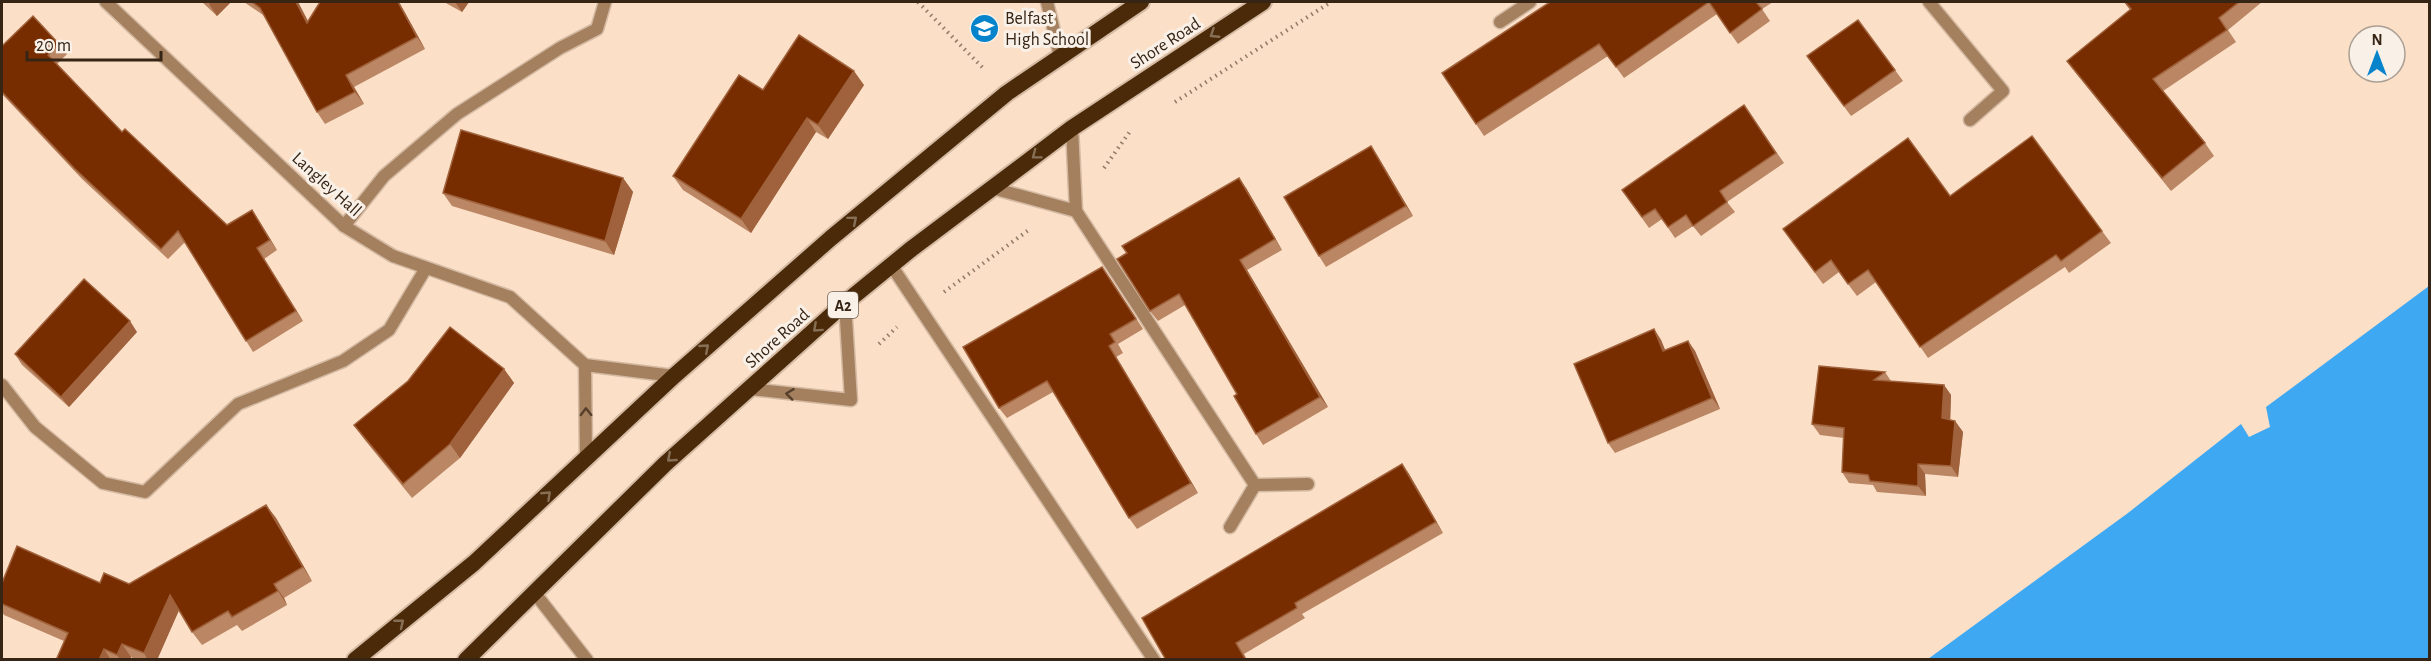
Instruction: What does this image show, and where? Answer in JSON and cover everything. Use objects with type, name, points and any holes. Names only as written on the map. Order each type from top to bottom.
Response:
[{"type":"highway","points":[[355,660],[474,563],[674,376],[831,238],[1007,93],[1141,2]]},
{"type":"highway","name":"Shore Road","points":[[466,660],[665,464],[845,303],[891,265],[1072,128],[1263,2]]},
{"type":"street","name":"Langley Hall","points":[[106,2],[344,226],[393,256],[510,297],[585,365]]},
{"type":"street","points":[[344,226],[384,176],[456,114],[560,48],[597,29],[605,2]]},
{"type":"street","points":[[1047,2],[1060,56]]},
{"type":"street","points":[[1500,22],[1530,2]]},
{"type":"street","points":[[1929,2],[2002,91],[1970,120]]},
{"type":"street","points":[[1072,128],[1076,211],[1256,485]]},
{"type":"street","points":[[992,188],[1076,211]]},
{"type":"street","points":[[891,265],[1154,660]]},
{"type":"street","points":[[2,385],[35,427],[103,483],[145,492],[238,404],[343,361],[389,330],[426,268]]},
{"type":"street","points":[[750,389],[851,400],[845,303]]},
{"type":"street","points":[[586,458],[585,365],[674,376]]},
{"type":"street","points":[[1256,485],[1308,484]]},
{"type":"street","points":[[1230,527],[1256,485]]},
{"type":"street","points":[[534,592],[587,660]]},
{"type":"path","points":[[918,2],[1007,93]]},
{"type":"water","points":[[2429,286],[2429,659],[1928,659],[2128,513],[2241,424],[2249,437],[2270,427],[2266,407]]},
{"type":"building","points":[[252,2],[296,2],[307,23],[320,2],[398,2],[417,37],[346,75],[355,92],[317,112],[260,8]]},
{"type":"building","points":[[1550,2],[1709,2],[1616,67],[1599,44],[1476,124],[1442,73]]},
{"type":"building","points":[[1709,2],[1756,2],[1762,9],[1730,33]]},
{"type":"building","points":[[2125,2],[2239,2],[2219,18],[2227,30],[2153,79],[2205,143],[2162,178],[2067,61],[2131,9]]},
{"type":"building","points":[[33,16],[59,44],[48,55],[122,132],[125,129],[227,225],[252,210],[270,240],[257,248],[296,311],[246,341],[178,231],[161,249],[75,169],[2,92],[2,46]]},
{"type":"building","points":[[1858,20],[1895,70],[1844,106],[1807,56]]},
{"type":"building","points":[[799,35],[854,71],[818,125],[807,118],[741,219],[673,176],[739,75],[763,90]]},
{"type":"building","points":[[1744,105],[1776,153],[1720,191],[1727,202],[1693,226],[1686,215],[1668,227],[1655,209],[1642,217],[1622,190]]},
{"type":"building","points":[[461,130],[623,178],[605,241],[443,193]]},
{"type":"building","points":[[2032,136],[2102,231],[2061,261],[2056,255],[1920,347],[1868,270],[1848,284],[1831,260],[1815,272],[1783,229],[1908,138],[1950,196]]},
{"type":"building","points":[[1371,146],[1406,206],[1319,256],[1284,197]]},
{"type":"building","points":[[1239,178],[1275,239],[1240,260],[1320,397],[1256,434],[1234,396],[1237,394],[1179,294],[1150,311],[1117,259],[1127,253],[1122,246]]},
{"type":"building","points":[[1102,267],[1136,319],[1110,334],[1115,342],[1109,346],[1191,483],[1129,518],[1047,381],[999,408],[963,347]]},
{"type":"building","points":[[84,279],[130,321],[61,397],[15,354]]},
{"type":"building","points":[[450,327],[504,369],[450,444],[403,484],[354,425],[408,381]]},
{"type":"building","points":[[1654,329],[1663,351],[1688,341],[1712,398],[1608,443],[1574,364]]},
{"type":"building","points":[[1819,366],[1885,372],[1874,380],[1944,385],[1942,418],[1955,421],[1951,466],[1918,464],[1918,486],[1870,481],[1868,475],[1842,472],[1844,428],[1812,424]]},
{"type":"building","points":[[1402,464],[1436,522],[1295,603],[1297,608],[1236,643],[1246,660],[1166,660],[1142,618]]},
{"type":"building","points":[[266,505],[303,567],[274,584],[278,591],[232,617],[228,611],[192,632],[170,595],[144,653],[122,644],[117,655],[104,649],[99,660],[61,660],[57,658],[68,633],[2,604],[2,583],[17,546],[100,583],[104,573],[129,584]]},
{"type":"place","name":"Belfast High School","points":[[984,28]]}]
